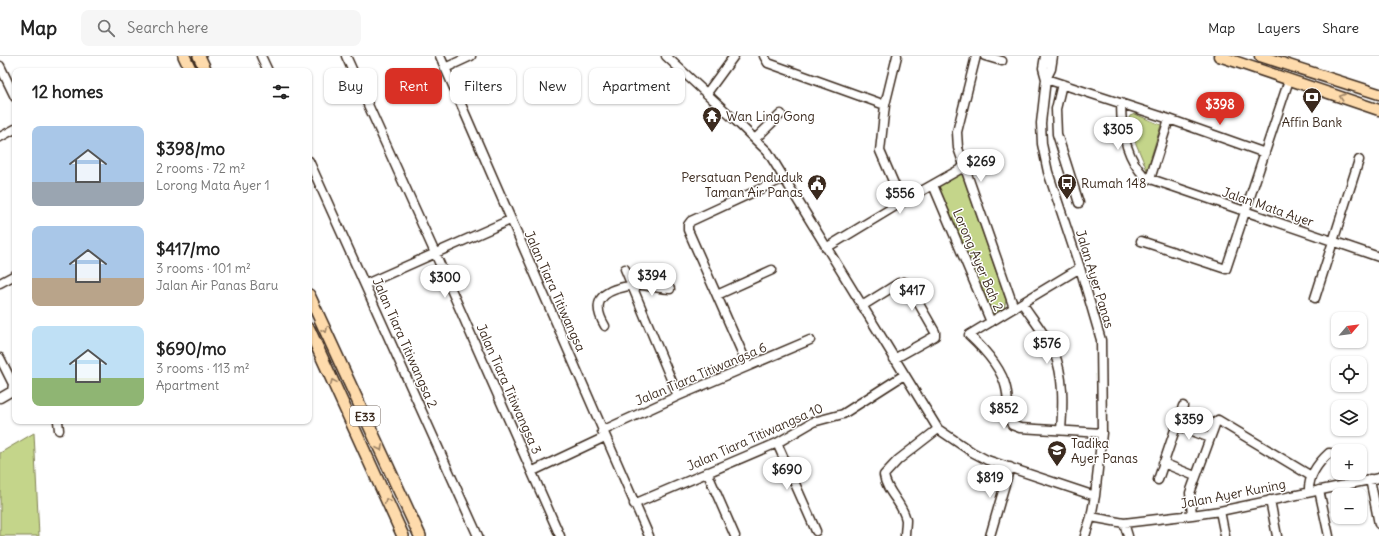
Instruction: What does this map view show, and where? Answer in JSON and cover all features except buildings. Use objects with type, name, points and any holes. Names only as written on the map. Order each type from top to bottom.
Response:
[{"type":"highway","points":[[184,56],[190,68]]},
{"type":"highway","points":[[199,56],[205,68]]},
{"type":"highway","name":"E33","points":[[312,302],[420,536]]},
{"type":"highway","name":"E33","points":[[312,336],[403,536]]},
{"type":"main road","points":[[1219,56],[1379,110]]},
{"type":"main road","points":[[1260,56],[1379,94]]},
{"type":"street","points":[[261,56],[267,68]]},
{"type":"street","name":"Jalan Tiara Titiwangsa 3","points":[[346,56],[533,471],[560,536]]},
{"type":"street","name":"Jalan Tiara Titiwangsa","points":[[440,56],[510,220],[649,536]]},
{"type":"street","points":[[445,68],[471,56]]},
{"type":"street","points":[[666,56],[768,152],[938,429],[972,452],[1010,468],[1095,496]]},
{"type":"street","points":[[707,93],[734,56]]},
{"type":"street","points":[[764,56],[768,63],[885,105]]},
{"type":"street","points":[[897,56],[885,105],[880,151],[902,202]]},
{"type":"street","points":[[976,56],[957,132],[958,148],[1014,308]]},
{"type":"street","points":[[985,56],[1002,61]]},
{"type":"street","name":"Jalan Ayer Panas","points":[[1045,56],[1043,68],[1046,78],[1041,123],[1042,144],[1048,172],[1080,268],[1101,340],[1102,433],[1092,518],[1085,536]]},
{"type":"street","name":"Jalan Ayer Panas","points":[[1046,78],[1051,70],[1053,56]]},
{"type":"street","points":[[0,66],[12,91]]},
{"type":"street","points":[[1046,78],[1265,153]]},
{"type":"street","points":[[1141,241],[1226,269],[1289,80]]},
{"type":"street","points":[[1062,84],[1056,109],[1057,134],[1079,202]]},
{"type":"street","points":[[1121,103],[1121,120],[1126,143],[1136,168],[1144,177],[1150,179],[1169,119]]},
{"type":"street","points":[[755,139],[781,114]]},
{"type":"street","points":[[0,137],[12,131]]},
{"type":"street","points":[[1314,298],[1359,160]]},
{"type":"street","name":"Jalan Tiara Titiwangsa 2","points":[[312,167],[366,284],[478,536]]},
{"type":"street","points":[[826,248],[964,167]]},
{"type":"street","points":[[748,366],[688,230],[688,225],[691,221],[784,178]]},
{"type":"street","name":"Jalan Mata Ayer","points":[[1150,179],[1379,257]]},
{"type":"street","name":"Lorong Ayer Bah 2","points":[[933,185],[991,322]]},
{"type":"street","points":[[366,284],[510,220]]},
{"type":"street","points":[[625,268],[678,396]]},
{"type":"street","points":[[1080,268],[969,335],[977,343],[1002,377],[1006,389],[1009,418],[1012,425],[1020,428],[1102,433]]},
{"type":"street","points":[[717,295],[772,270]]},
{"type":"street","points":[[0,284],[12,277]]},
{"type":"street","points":[[862,306],[899,284],[903,282],[907,283],[935,332],[935,336],[894,359]]},
{"type":"street","points":[[605,326],[599,316],[599,301],[610,291],[641,284],[670,289]]},
{"type":"street","points":[[1022,303],[1053,351],[1061,375],[1063,404],[1061,430]]},
{"type":"street","name":"Jalan Tiara Titiwangsa 6","points":[[533,471],[678,396],[810,340]]},
{"type":"street","points":[[0,358],[12,382]]},
{"type":"street","name":"Jalan Tiara Titiwangsa 10","points":[[634,504],[777,443],[813,422],[843,414],[904,375]]},
{"type":"street","points":[[0,398],[12,391]]},
{"type":"street","points":[[1158,480],[1183,406]]},
{"type":"street","points":[[1192,515],[1190,493],[1216,422],[1222,421],[1311,476]]},
{"type":"street","points":[[58,424],[59,430]]},
{"type":"street","points":[[1176,425],[1210,438]]},
{"type":"street","points":[[905,536],[906,520],[901,508],[885,483],[884,475],[898,460],[938,429]]},
{"type":"street","points":[[777,443],[816,531]]},
{"type":"street","points":[[1309,492],[1308,484],[1311,476],[1325,457],[1329,453],[1331,453]]},
{"type":"street","points":[[1163,463],[1195,476]]},
{"type":"street","points":[[990,536],[1010,468]]},
{"type":"street","points":[[707,472],[735,536]]},
{"type":"street","name":"Jalan Ayer Kuning","points":[[1092,518],[1124,523],[1192,515],[1220,511],[1379,478]]},
{"type":"street","points":[[1370,480],[1379,524]]},
{"type":"street","points":[[1319,490],[1329,536]]},
{"type":"street","points":[[1270,500],[1277,536]]},
{"type":"street","points":[[1220,511],[1225,536]]},
{"type":"street","points":[[1124,523],[1128,536]]},
{"type":"green space","points":[[1135,114],[1161,125],[1147,170],[1127,122],[1130,116]]},
{"type":"green space","points":[[962,173],[1006,300],[1004,309],[994,315],[991,314],[937,186]]},
{"type":"green space","points":[[34,433],[39,536],[0,536],[0,453]]},
{"type":"place","name":"Affin Bank","points":[[1312,114]]},
{"type":"place","name":"Wan Ling Gong","points":[[712,133]]},
{"type":"place","name":"Rumah 148","points":[[1067,200]]},
{"type":"place","name":"Persatuan Penduduk Taman Air Panas","points":[[817,201]]},
{"type":"place","name":"Tadika Ayer Panas","points":[[1057,467]]}]
